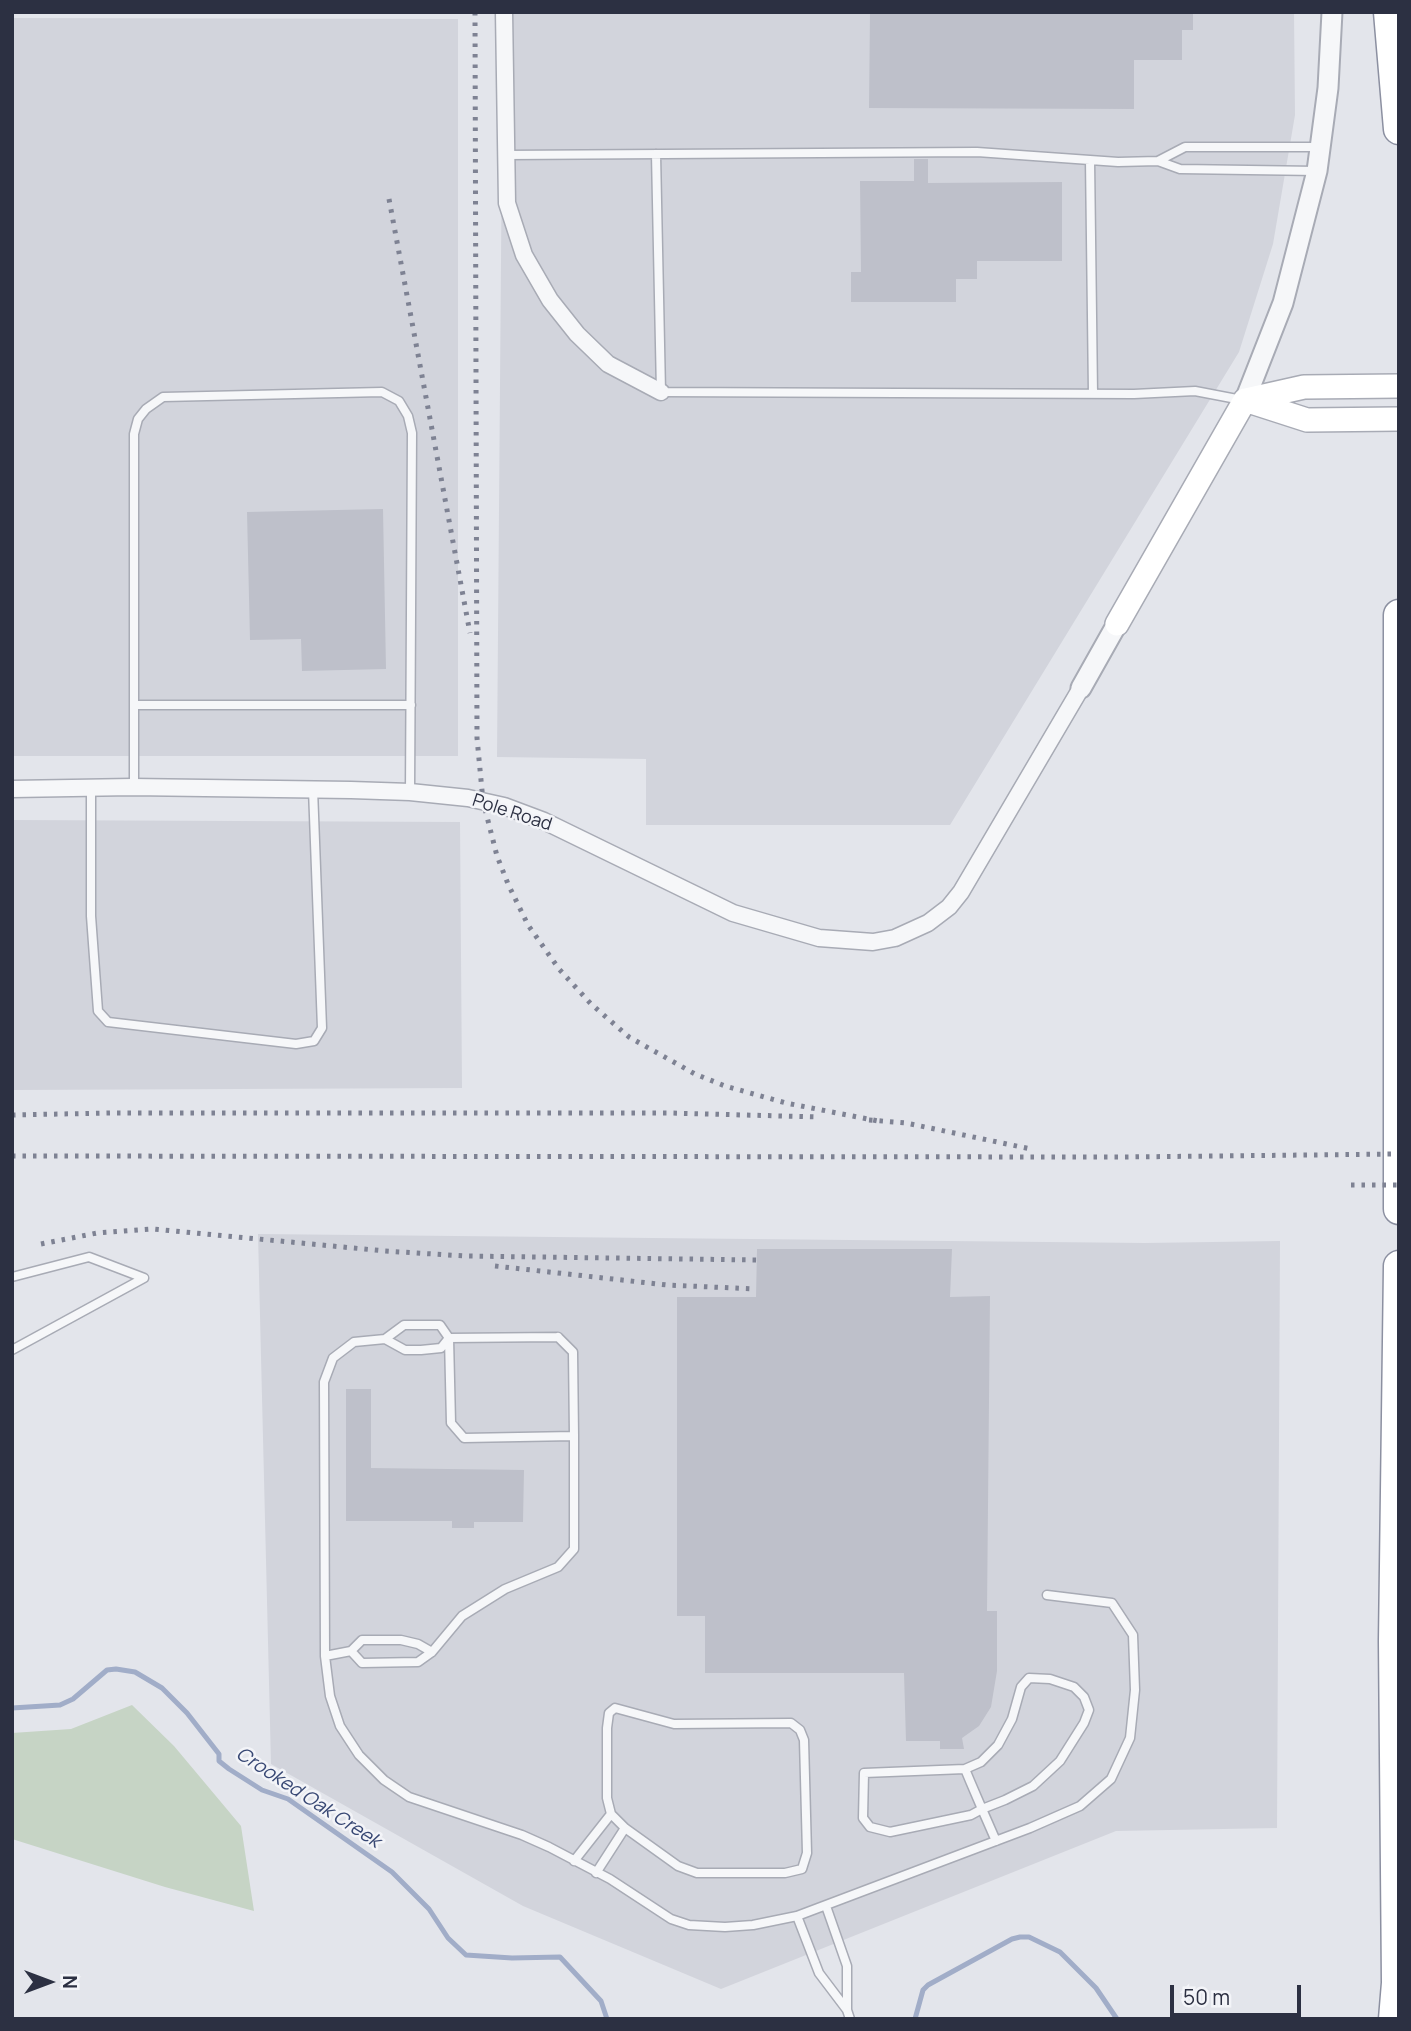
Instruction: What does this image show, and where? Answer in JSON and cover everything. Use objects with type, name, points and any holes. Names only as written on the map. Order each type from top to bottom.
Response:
[{"type":"highway","points":[[1389,12],[1399,129]]},
{"type":"highway","points":[[1399,615],[1399,1209]]},
{"type":"highway","points":[[1394,2019],[1397,1983],[1394,1641],[1399,1266]]},
{"type":"main road","points":[[1117,624],[1245,400],[1304,387],[1399,386]]},
{"type":"main road","points":[[1245,400],[1307,420],[1399,419]]},
{"type":"street","points":[[504,12],[507,203],[524,255],[550,300],[577,334],[608,364],[661,392]]},
{"type":"street","points":[[1245,400],[1283,303],[1317,171],[1328,88],[1332,12]]},
{"type":"street","points":[[1081,688],[1117,624]]},
{"type":"street","name":"Pole Road","points":[[12,789],[313,789],[411,792],[468,798],[513,809],[561,829],[733,913],[819,938],[853,942],[884,940],[920,927],[955,900],[972,877],[1081,688]]},
{"type":"lane","points":[[1158,161],[1185,147],[1320,147]]},
{"type":"lane","points":[[506,155],[977,152],[1118,163],[1158,161],[1180,169],[1317,171]]},
{"type":"lane","points":[[656,154],[661,392],[1093,394],[1195,391],[1245,400]]},
{"type":"lane","points":[[1090,160],[1093,394]]},
{"type":"lane","points":[[134,788],[134,434],[138,419],[146,409],[163,397],[382,392],[400,401],[408,416],[412,433],[411,792]]},
{"type":"lane","points":[[134,705],[411,705]]},
{"type":"lane","points":[[91,788],[91,927],[98,1010],[108,1022],[296,1044],[314,1041],[322,1028],[313,789]]},
{"type":"lane","points":[[12,1277],[89,1256],[144,1278],[12,1350]]},
{"type":"lane","points":[[574,1436],[464,1437],[451,1423],[449,1338],[440,1325],[404,1325],[385,1339],[354,1342],[332,1358],[324,1382],[325,1656],[330,1696],[340,1726],[359,1755],[384,1780],[409,1797],[522,1835],[610,1878],[671,1919],[689,1925],[725,1927],[753,1925],[797,1916],[996,1841],[1080,1806],[1111,1779],[1130,1738],[1135,1690],[1133,1635],[1112,1603],[1047,1595]]},
{"type":"lane","points":[[351,1651],[362,1663],[418,1662],[432,1652],[462,1616],[505,1589],[558,1567],[575,1549],[573,1352],[558,1337],[449,1338]]},
{"type":"lane","points":[[385,1339],[405,1350],[421,1350],[442,1348],[449,1338]]},
{"type":"lane","points":[[325,1656],[351,1651],[362,1640],[401,1640],[418,1644],[432,1652]]},
{"type":"lane","points":[[1029,1678],[1050,1679],[1074,1687],[1084,1697],[1089,1710],[1084,1723],[1060,1761],[1033,1786],[971,1815],[890,1832],[870,1827],[863,1818],[864,1773],[965,1769],[981,1762],[998,1745],[1012,1719],[1021,1687],[1029,1678]]},
{"type":"lane","points":[[615,1708],[674,1724],[791,1723],[800,1730],[804,1740],[807,1853],[802,1868],[785,1873],[697,1873],[678,1866],[625,1828],[611,1814],[607,1798],[607,1728],[609,1713],[615,1708]]},
{"type":"lane","points":[[965,1769],[996,1841]]},
{"type":"lane","points":[[574,1861],[611,1814]]},
{"type":"lane","points":[[596,1872],[625,1828]]},
{"type":"lane","points":[[827,1906],[847,1966],[849,2014]]},
{"type":"lane","points":[[797,1916],[819,1973],[849,2014]]},
{"type":"shaded area","points":[[503,12],[1294,12],[1295,115],[1273,244],[1239,352],[950,825],[646,825],[646,759],[497,757]]},
{"type":"shaded area","points":[[12,18],[458,19],[458,756],[12,756]]},
{"type":"shaded area","points":[[12,820],[460,822],[462,1088],[12,1090]]},
{"type":"shaded area","points":[[258,1234],[1145,1243],[1280,1241],[1277,1828],[1116,1831],[721,1989],[523,1906],[271,1764]]},
{"type":"green space","points":[[132,1705],[174,1746],[241,1826],[254,1911],[165,1887],[12,1839],[12,1733],[71,1729]]},
{"type":"building","points":[[870,12],[1193,12],[1193,30],[1182,30],[1182,60],[1134,60],[1134,109],[869,108]]},
{"type":"building","points":[[914,159],[928,159],[928,183],[1062,182],[1062,261],[977,261],[977,279],[956,279],[956,302],[851,302],[851,272],[861,272],[860,181],[914,181]]},
{"type":"building","points":[[383,509],[386,669],[302,671],[301,639],[250,640],[247,512]]},
{"type":"building","points":[[757,1249],[952,1249],[950,1297],[990,1296],[987,1611],[997,1611],[997,1671],[991,1707],[979,1726],[962,1738],[964,1749],[940,1749],[940,1741],[906,1741],[904,1673],[705,1673],[705,1616],[677,1616],[677,1297],[756,1297]]},
{"type":"building","points":[[346,1389],[371,1389],[371,1468],[524,1470],[523,1522],[474,1522],[474,1528],[452,1528],[452,1521],[346,1521]]},
{"type":"waterway","name":"Crooked Oak Creek","points":[[12,1708],[60,1705],[73,1699],[107,1670],[135,1672],[162,1688],[187,1713],[219,1754],[219,1761],[229,1769],[262,1790],[288,1799],[392,1872],[429,1909],[448,1938],[466,1955],[560,1957],[601,2001],[607,2019]]},
{"type":"waterway","name":"Crooked Oak Creek","points":[[915,2019],[923,1990],[928,1985],[1020,1937],[1029,1937],[1060,1952],[1096,1988],[1117,2019]]},
{"type":"railway","points":[[475,12],[477,738],[483,801],[497,856],[528,925],[559,969],[591,1004],[629,1037],[695,1074],[725,1086],[786,1103],[878,1121]]},
{"type":"railway","points":[[389,199],[470,633]]},
{"type":"railway","points":[[12,1115],[669,1113],[820,1117]]},
{"type":"railway","points":[[869,1120],[906,1123],[1031,1149]]},
{"type":"railway","points":[[12,1156],[1122,1157],[1399,1154]]},
{"type":"railway","points":[[1351,1185],[1399,1185]]},
{"type":"railway","points":[[41,1244],[97,1233],[153,1229],[465,1256],[757,1260]]},
{"type":"railway","points":[[495,1266],[667,1285],[756,1289]]}]
